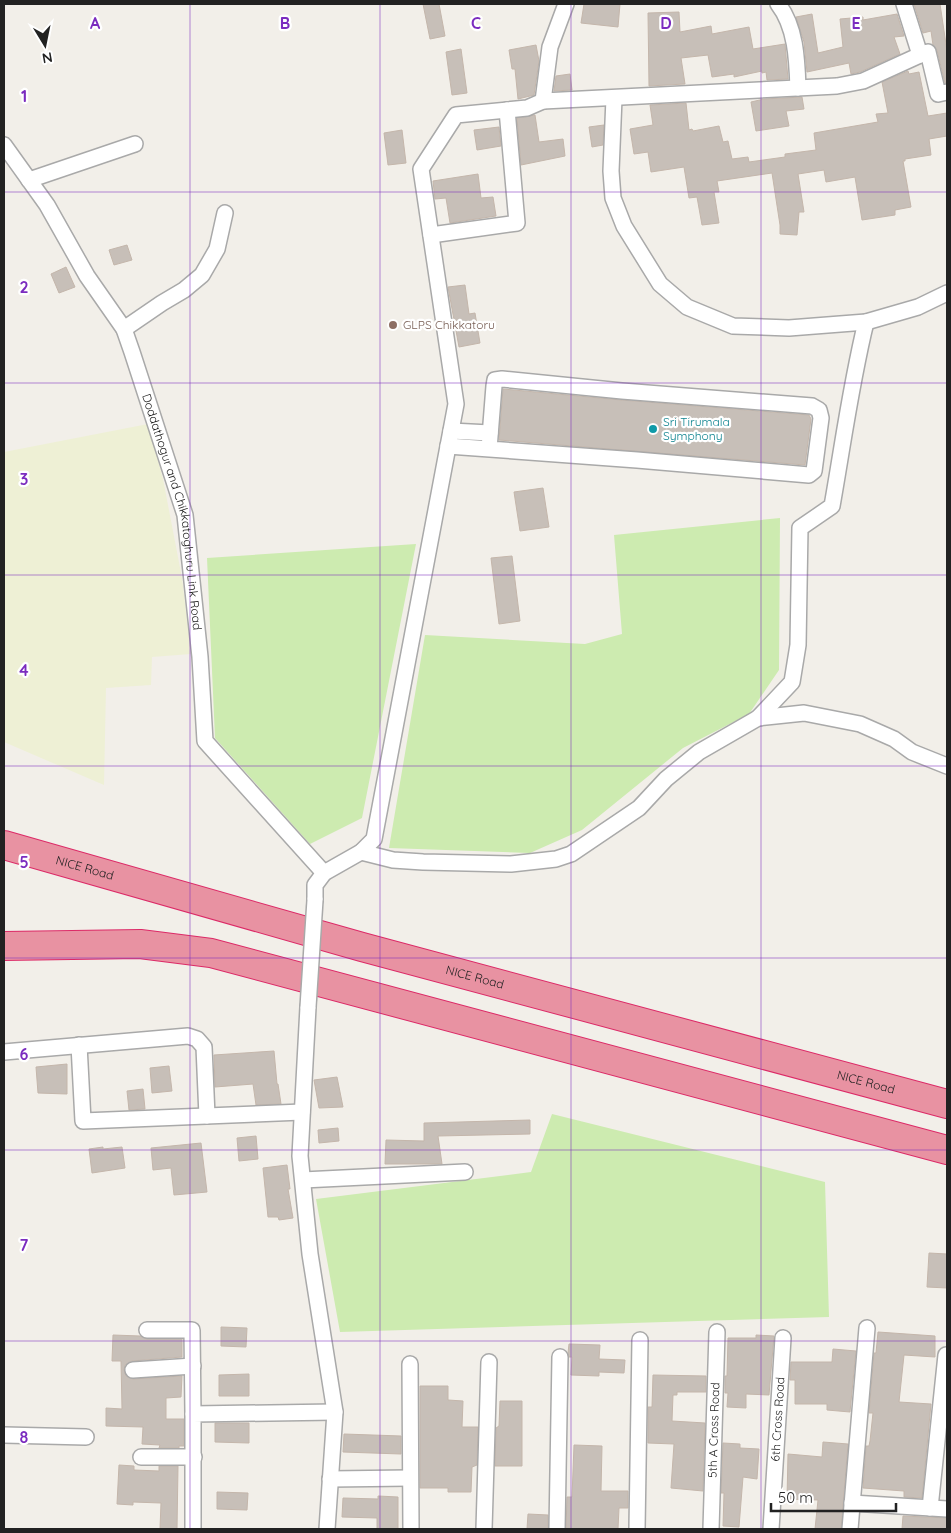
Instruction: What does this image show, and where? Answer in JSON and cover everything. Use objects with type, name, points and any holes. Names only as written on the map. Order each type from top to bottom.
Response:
[{"type":"highway","name":"NICE Road","points":[[4,845],[362,947],[947,1104]]},
{"type":"highway","points":[[4,946],[140,944],[211,953],[947,1150]]},
{"type":"street","points":[[543,101],[550,47],[566,4]]},
{"type":"street","points":[[778,4],[782,9],[792,34],[796,54],[798,88]]},
{"type":"street","points":[[904,4],[920,55]]},
{"type":"street","points":[[327,1529],[335,1412],[310,1254],[300,1156],[315,885],[324,872],[361,852],[374,840],[456,404],[421,169],[456,115],[527,108],[543,101],[837,86],[863,81],[928,52],[938,94],[947,92]]},
{"type":"street","points":[[614,98],[611,171],[613,198],[624,226],[660,284],[687,307],[733,326],[789,328],[866,322],[918,307],[947,293]]},
{"type":"street","points":[[432,235],[517,223],[507,110]]},
{"type":"street","points":[[29,180],[135,144]]},
{"type":"street","name":"Doddathogur and Chikkatoghuru Link Road","points":[[4,145],[47,205],[87,276],[124,329],[171,468],[185,514],[200,657],[205,741],[324,872]]},
{"type":"street","points":[[124,329],[184,290],[202,275],[217,249],[225,213]]},
{"type":"street","points":[[361,852],[393,860],[482,863],[530,863],[556,859],[571,854],[639,808],[666,779],[699,752],[758,718],[792,682],[798,645],[800,528],[832,506],[852,393],[854,369],[866,322]]},
{"type":"street","points":[[448,446],[809,475],[814,471],[821,418],[819,410],[812,406],[622,391],[502,379],[496,380],[494,386],[489,449]]},
{"type":"street","points":[[451,431],[490,433]]},
{"type":"street","points":[[758,718],[804,713],[860,724],[894,739],[912,752],[947,766]]},
{"type":"street","points":[[4,1052],[188,1036],[197,1039],[204,1047],[207,1116]]},
{"type":"street","points":[[79,1045],[83,1120],[302,1112]]},
{"type":"street","points":[[303,1180],[465,1172]]},
{"type":"street","points":[[850,1529],[867,1328]]},
{"type":"street","points":[[147,1330],[192,1330],[193,1529]]},
{"type":"street","name":"5th A Cross Road","points":[[711,1529],[718,1332]]},
{"type":"street","name":"6th Cross Road","points":[[771,1529],[783,1338]]},
{"type":"street","points":[[637,1529],[640,1340]]},
{"type":"street","points":[[930,1508],[946,1355]]},
{"type":"street","points":[[557,1529],[560,1356]]},
{"type":"street","points":[[484,1529],[488,1362]]},
{"type":"street","points":[[410,1364],[411,1529]]},
{"type":"street","points":[[133,1370],[193,1366]]},
{"type":"street","points":[[193,1414],[335,1412]]},
{"type":"street","points":[[4,1435],[86,1437]]},
{"type":"street","points":[[141,1457],[194,1457]]},
{"type":"street","points":[[330,1479],[410,1478]]},
{"type":"street","points":[[852,1503],[947,1509]]},
{"type":"green space","points":[[148,424],[163,479],[182,578],[191,654],[152,657],[151,685],[106,688],[104,785],[4,742],[4,452]]},
{"type":"green space","points":[[780,518],[779,670],[749,714],[683,748],[582,830],[530,853],[389,848],[425,635],[585,644],[622,634],[614,535]]},
{"type":"green space","points":[[416,544],[362,818],[310,844],[215,738],[207,558]]},
{"type":"green space","points":[[552,1114],[825,1182],[829,1317],[340,1332],[316,1199],[531,1172]]},
{"type":"building","points":[[423,4],[439,4],[445,36],[430,39]]},
{"type":"building","points":[[584,4],[620,4],[618,27],[581,23]]},
{"type":"building","points":[[914,4],[940,4],[947,51],[947,83],[945,83],[937,50],[933,45],[931,31],[923,33]]},
{"type":"building","points":[[679,12],[680,32],[711,26],[712,34],[749,27],[753,49],[785,44],[788,79],[767,80],[766,72],[762,73],[762,71],[734,77],[734,74],[712,77],[708,55],[681,58],[685,84],[649,86],[648,13]]},
{"type":"building","points":[[812,14],[818,53],[843,47],[840,19],[863,17],[863,20],[897,14],[904,36],[894,37],[900,54],[860,72],[851,74],[849,63],[807,72],[804,42],[796,17]]},
{"type":"building","points":[[536,45],[539,61],[534,95],[518,99],[515,69],[512,69],[509,50]]},
{"type":"building","points":[[461,49],[467,93],[452,95],[446,52]]},
{"type":"building","points":[[908,71],[909,74],[919,72],[928,116],[947,113],[947,136],[929,139],[931,155],[905,159],[903,161],[911,207],[895,210],[895,215],[862,220],[855,177],[826,182],[824,170],[798,174],[804,212],[799,212],[797,235],[780,234],[772,173],[717,181],[719,192],[714,192],[719,223],[702,225],[697,197],[689,198],[684,167],[651,172],[648,152],[634,154],[630,129],[653,125],[650,105],[686,103],[689,130],[692,129],[693,131],[719,126],[723,142],[728,141],[732,159],[748,157],[749,162],[785,157],[785,154],[816,150],[814,133],[878,122],[876,114],[888,113],[882,82]]},
{"type":"building","points":[[570,74],[572,90],[554,91],[556,76]]},
{"type":"building","points":[[802,97],[804,109],[786,111],[789,126],[756,131],[751,102],[764,99]]},
{"type":"building","points":[[535,115],[539,142],[563,139],[565,156],[521,165],[517,118]]},
{"type":"building","points":[[604,125],[603,145],[592,147],[589,127]]},
{"type":"building","points":[[499,127],[501,146],[477,150],[474,130]]},
{"type":"building","points":[[402,130],[406,163],[388,165],[384,133]]},
{"type":"building","points":[[478,174],[481,198],[493,197],[496,216],[450,223],[446,198],[435,199],[433,181]]},
{"type":"building","points":[[127,245],[132,260],[114,265],[109,250]]},
{"type":"building","points":[[66,267],[75,287],[59,293],[51,274]]},
{"type":"building","points":[[465,285],[469,314],[475,313],[480,343],[459,347],[448,287]]},
{"type":"building","name":"Sri Tirumala Symphony","points":[[503,389],[809,415],[811,419],[805,465],[499,440]]},
{"type":"building","points":[[543,488],[549,527],[520,531],[514,492]]},
{"type":"building","points":[[512,556],[520,621],[499,624],[491,558]]},
{"type":"building","points":[[274,1051],[281,1104],[256,1105],[253,1084],[215,1087],[214,1055]]},
{"type":"building","points":[[67,1064],[67,1094],[38,1093],[36,1067]]},
{"type":"building","points":[[169,1066],[172,1091],[152,1093],[150,1068]]},
{"type":"building","points":[[337,1077],[343,1107],[319,1108],[314,1080]]},
{"type":"building","points":[[143,1089],[145,1109],[129,1110],[127,1091]]},
{"type":"building","points":[[530,1120],[530,1134],[438,1136],[442,1164],[385,1164],[386,1140],[424,1141],[424,1123]]},
{"type":"building","points":[[338,1128],[339,1141],[319,1143],[318,1130]]},
{"type":"building","points":[[256,1136],[258,1159],[239,1161],[237,1138]]},
{"type":"building","points":[[201,1143],[207,1192],[174,1195],[171,1168],[153,1170],[151,1148]]},
{"type":"building","points":[[103,1147],[103,1149],[122,1147],[125,1168],[92,1173],[89,1149]]},
{"type":"building","points":[[287,1165],[290,1189],[288,1189],[293,1218],[279,1220],[278,1217],[268,1217],[263,1168]]},
{"type":"building","points":[[929,1253],[947,1254],[947,1288],[927,1287]]},
{"type":"building","points":[[221,1327],[247,1328],[246,1347],[221,1346]]},
{"type":"building","points":[[878,1332],[935,1336],[935,1357],[904,1355],[899,1402],[931,1404],[922,1498],[904,1497],[904,1491],[863,1488],[866,1446],[869,1446],[873,1413],[869,1413],[874,1353],[876,1353]]},
{"type":"building","points":[[113,1335],[140,1336],[147,1339],[182,1339],[182,1357],[132,1361],[125,1365],[124,1370],[126,1376],[133,1379],[182,1376],[181,1397],[166,1398],[166,1419],[184,1419],[184,1446],[179,1446],[179,1448],[159,1448],[160,1445],[142,1444],[143,1427],[106,1426],[106,1408],[122,1409],[121,1361],[112,1361]]},
{"type":"building","points":[[756,1335],[774,1336],[769,1395],[746,1394],[746,1408],[727,1407],[728,1393],[725,1393],[725,1376],[727,1376],[728,1338],[756,1338]]},
{"type":"building","points":[[569,1344],[600,1345],[599,1359],[625,1360],[624,1373],[599,1372],[599,1376],[571,1375],[572,1357],[569,1357],[568,1353]]},
{"type":"building","points":[[833,1349],[856,1351],[850,1412],[827,1410],[827,1404],[795,1404],[795,1380],[790,1380],[791,1362],[832,1362]]},
{"type":"building","points":[[249,1374],[249,1396],[219,1396],[219,1375]]},
{"type":"building","points":[[653,1375],[706,1376],[706,1392],[677,1392],[677,1395],[673,1395],[672,1421],[705,1423],[703,1491],[671,1488],[674,1444],[648,1443],[648,1407],[652,1407]]},
{"type":"building","points":[[420,1386],[448,1386],[448,1400],[463,1401],[462,1427],[478,1427],[477,1465],[472,1467],[471,1492],[448,1492],[448,1488],[420,1488]]},
{"type":"building","points":[[500,1401],[522,1401],[522,1466],[495,1466],[496,1428],[499,1426]]},
{"type":"building","points":[[215,1423],[249,1423],[249,1443],[215,1442]]},
{"type":"building","points":[[344,1434],[401,1436],[401,1454],[343,1452]]},
{"type":"building","points":[[823,1442],[848,1444],[841,1529],[815,1529],[818,1500],[787,1499],[788,1454],[822,1457]]},
{"type":"building","points":[[723,1443],[740,1444],[740,1448],[759,1449],[757,1479],[743,1477],[739,1527],[723,1526],[724,1493],[721,1493]]},
{"type":"building","points":[[574,1445],[602,1446],[601,1491],[628,1491],[628,1508],[619,1508],[618,1529],[566,1529],[567,1497],[572,1497]]},
{"type":"building","points":[[119,1465],[134,1466],[134,1470],[159,1471],[159,1466],[178,1466],[177,1529],[160,1529],[161,1503],[133,1502],[133,1505],[117,1504]]},
{"type":"building","points":[[217,1492],[248,1493],[247,1510],[217,1509]]},
{"type":"building","points":[[378,1496],[398,1497],[398,1529],[377,1529],[377,1518],[342,1517],[343,1498],[378,1499]]},
{"type":"building","points":[[528,1514],[548,1515],[548,1529],[527,1529]]},
{"type":"building","points":[[903,1516],[947,1518],[947,1529],[902,1529]]},
{"type":"place","name":"GLPS Chikkatoru","points":[[393,325]]},
{"type":"place","name":"Sri Tirumala Symphony","points":[[653,429]]}]
